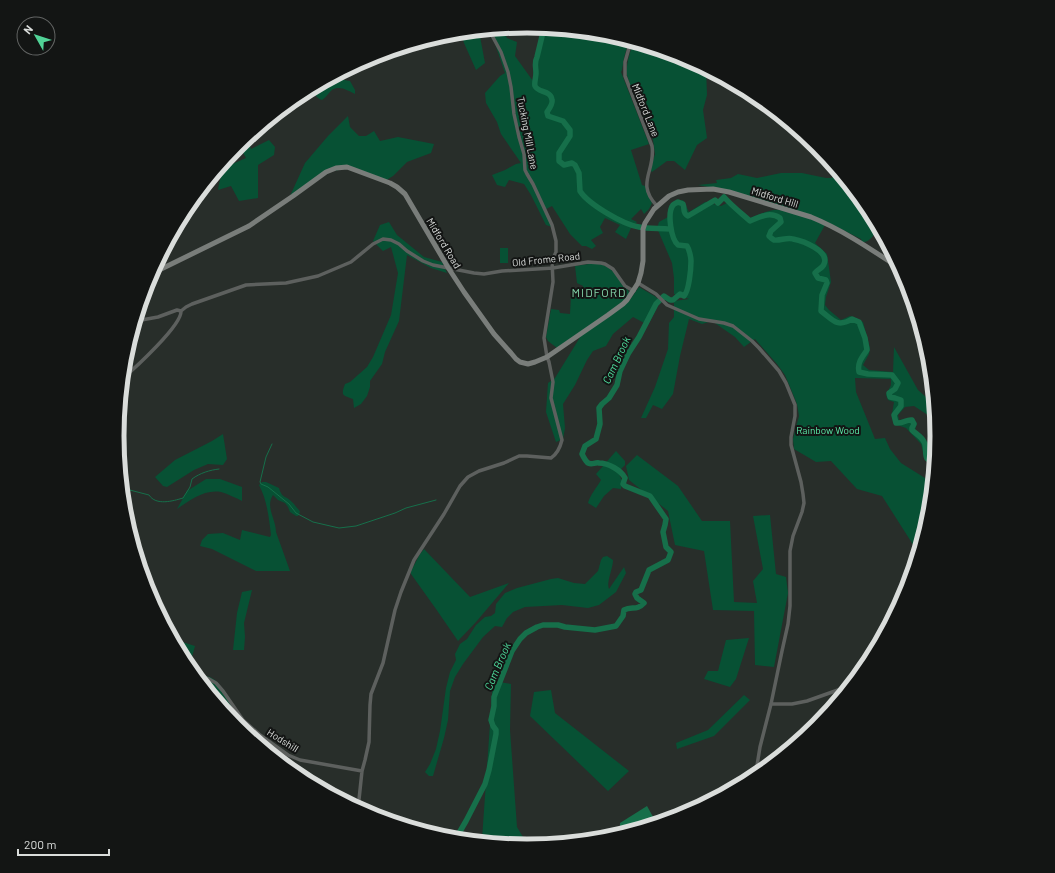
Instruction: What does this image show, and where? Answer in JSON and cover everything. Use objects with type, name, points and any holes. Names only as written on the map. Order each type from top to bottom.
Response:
[{"type":"main road","name":"Midford Road","points":[[161,269],[249,226],[294,196],[326,172],[336,168],[347,167],[390,183],[405,194],[449,269],[494,334],[516,359],[528,364],[547,357],[623,304],[634,291],[639,284],[642,266],[642,235],[644,223]]},
{"type":"main road","name":"Midford Hill","points":[[644,223],[650,213],[669,196],[683,190],[703,188],[713,189],[729,192],[824,222],[891,262]]},
{"type":"street","name":"Tucking Mill Lane","points":[[362,770],[366,760],[369,742],[371,694],[383,663],[395,610],[401,592],[418,553],[431,535],[460,486],[468,477],[479,471],[504,463],[519,456],[551,458],[557,453],[562,440],[551,398],[553,382],[544,338],[553,282],[552,261],[556,252],[556,241],[552,225],[534,184],[527,174],[525,157],[514,114],[508,72],[501,52],[492,35]]},
{"type":"street","name":"Midford Lane","points":[[629,46],[625,62],[624,74],[652,146],[652,159],[646,187],[657,206]]},
{"type":"street","name":"Old Frome Road","points":[[141,320],[158,317],[178,310],[181,311],[192,304],[246,285],[286,283],[318,276],[351,262],[373,244],[383,240],[391,240],[399,244],[407,251],[432,265],[484,274],[502,271],[552,268],[588,262],[601,263],[612,269],[625,286],[634,291]]},
{"type":"street","points":[[639,284],[656,294],[667,305],[699,318],[733,326],[752,341],[779,371],[794,402],[795,416],[791,445],[801,482],[804,503],[793,536],[790,551],[789,620],[760,747],[756,769]]},
{"type":"street","points":[[129,372],[149,354],[169,332],[181,315],[181,311]]},
{"type":"street","name":"Hodshill","points":[[204,677],[216,683],[243,720],[282,751],[300,760],[362,770]]},
{"type":"street","points":[[771,704],[792,704],[807,701],[843,688]]},
{"type":"street","points":[[359,802],[362,770]]},
{"type":"green space","points":[[541,33],[580,36],[627,46],[621,72],[649,144],[631,150],[642,185],[645,186],[652,203],[644,214],[641,209],[631,219],[637,222],[631,228],[626,239],[615,232],[620,225],[605,218],[600,227],[603,233],[591,240],[596,246],[592,249],[582,246],[570,234],[552,206],[544,210],[552,227],[546,225],[524,184],[509,180],[505,187],[497,185],[492,175],[521,163],[501,134],[497,122],[486,103],[485,93],[500,76],[505,73],[491,35],[505,34],[507,38],[517,42],[515,56],[533,81],[534,62]]},
{"type":"green space","points":[[480,36],[485,63],[476,70],[463,38]]},
{"type":"green space","points":[[632,47],[657,54],[706,75],[707,95],[703,110],[707,138],[697,145],[685,170],[674,161],[667,161],[652,172],[650,170],[655,154],[653,140],[629,82],[626,72]]},
{"type":"green space","points":[[341,79],[350,81],[355,90],[355,94],[338,88],[332,90],[322,100],[314,94]]},
{"type":"green space","points":[[348,116],[350,127],[359,136],[366,136],[374,131],[380,141],[398,137],[434,144],[431,153],[407,162],[393,176],[385,181],[354,168],[332,171],[290,196],[305,163],[328,136]]},
{"type":"green space","points":[[269,140],[275,147],[274,155],[258,165],[258,198],[239,201],[231,186],[218,190],[223,172],[229,166],[246,158],[242,151],[249,144],[251,149]]},
{"type":"green space","points":[[781,173],[802,173],[832,178],[834,173],[863,212],[876,233],[872,238],[862,242],[861,239],[827,222],[736,192],[698,185],[717,183],[716,180],[731,178],[738,174],[757,178]]},
{"type":"green space","name":"Rainbow Wood","points":[[683,200],[689,212],[705,202],[721,206],[727,203],[733,205],[750,218],[768,211],[779,210],[800,215],[825,225],[815,243],[827,254],[831,282],[825,305],[841,320],[850,316],[863,322],[870,348],[869,354],[863,365],[869,370],[893,372],[894,347],[918,390],[929,399],[930,417],[914,406],[905,407],[898,415],[899,420],[912,418],[917,423],[915,430],[922,435],[928,443],[930,463],[925,459],[921,444],[906,428],[894,424],[892,414],[894,402],[888,400],[886,395],[891,385],[891,379],[855,378],[856,392],[875,439],[885,438],[890,449],[901,463],[929,480],[923,515],[921,516],[922,519],[915,548],[882,496],[857,489],[831,461],[816,462],[794,449],[793,439],[799,416],[797,404],[785,375],[755,339],[744,347],[735,337],[712,321],[702,324],[689,319],[673,394],[662,409],[653,405],[646,418],[641,418],[655,387],[668,349],[669,323],[674,317],[674,301],[689,299],[674,294],[672,263],[657,228],[659,222],[668,217],[672,206]]},
{"type":"green space","points":[[389,222],[397,235],[424,257],[442,262],[447,273],[431,268],[407,255],[399,321],[385,352],[382,364],[370,381],[367,396],[361,404],[354,408],[353,399],[345,396],[343,393],[345,384],[350,382],[367,367],[373,357],[391,315],[398,273],[391,247],[383,251],[373,241],[380,225]]},
{"type":"green space","points":[[500,248],[508,248],[508,263],[500,263]]},
{"type":"green space","points":[[601,264],[608,268],[626,286],[630,294],[623,303],[557,348],[548,341],[546,337],[551,309],[559,310],[560,313],[570,314],[571,295],[584,297],[583,286],[577,283],[575,266]]},
{"type":"green space","points":[[639,287],[656,297],[660,302],[648,325],[633,317],[613,334],[606,346],[593,351],[563,404],[565,428],[563,439],[556,442],[546,412],[548,383],[555,378],[582,334],[629,301]]},
{"type":"green space","points":[[223,434],[227,459],[223,465],[208,464],[194,470],[167,487],[163,486],[155,477],[175,460]]},
{"type":"green space","points":[[616,451],[625,461],[625,465],[618,472],[622,481],[621,489],[613,488],[604,496],[596,508],[588,503],[601,480],[596,474]]},
{"type":"green space","points":[[637,455],[678,486],[702,521],[730,521],[734,602],[757,603],[753,581],[763,569],[753,516],[770,515],[776,574],[786,577],[788,593],[774,667],[755,665],[754,611],[713,610],[704,551],[675,545],[668,511],[629,480],[626,466]]},
{"type":"green space","points":[[206,479],[220,479],[242,487],[242,501],[221,492],[209,492],[198,496],[177,509],[187,491]]},
{"type":"green space","points":[[262,482],[266,482],[279,488],[282,494],[290,500],[300,512],[298,516],[296,516],[290,512],[285,503],[278,500],[273,495],[270,509],[276,527],[276,532],[290,571],[256,571],[212,549],[200,546],[202,540],[208,534],[223,533],[240,540],[242,530],[270,537],[271,535],[267,509],[259,485]]},
{"type":"green space","points":[[424,549],[470,597],[509,583],[458,641],[411,574],[411,571]]},
{"type":"green space","points":[[607,556],[613,560],[608,583],[609,589],[624,567],[626,573],[616,592],[599,605],[588,608],[562,605],[525,607],[513,612],[507,618],[502,627],[495,626],[483,637],[455,677],[450,691],[448,720],[444,738],[433,776],[429,776],[425,772],[436,749],[446,688],[450,672],[456,660],[455,654],[460,644],[467,639],[476,625],[485,617],[491,616],[495,613],[496,604],[505,593],[517,588],[558,578],[574,583],[585,584],[598,571],[603,557]]},
{"type":"green space","points":[[252,590],[244,623],[244,650],[233,650],[237,613],[242,592]]},
{"type":"green space","points":[[749,638],[736,679],[730,687],[704,679],[708,671],[718,671],[726,640]]},
{"type":"green space","points":[[180,641],[195,646],[191,660]]},
{"type":"green space","points":[[202,675],[215,680],[224,690],[232,706],[231,711]]},
{"type":"green space","points":[[493,681],[511,684],[510,730],[517,827],[523,837],[522,840],[482,838]]},
{"type":"green space","points":[[551,690],[555,713],[629,771],[608,791],[530,716],[534,692]]},
{"type":"green space","points":[[744,695],[750,700],[714,736],[677,749],[676,743],[708,730]]},
{"type":"shaded area","points":[[647,806],[655,820],[620,829],[620,823]]},
{"type":"waterway","points":[[543,34],[535,65],[535,86],[551,97],[552,103],[547,112],[548,116],[563,121],[570,130],[570,136],[559,153],[559,161],[564,165],[572,163],[575,165],[579,173],[580,191],[598,208],[632,225],[647,228],[670,229]]},
{"type":"waterway","name":"Cam Brook","points":[[459,834],[485,784],[496,734],[496,730],[491,720],[494,697],[512,651],[520,639],[526,633],[543,625],[558,625],[595,630],[616,626],[623,616],[624,610],[637,608],[644,603],[637,598],[635,594],[636,592],[641,590],[649,570],[668,560],[671,552],[666,547],[663,532],[666,519],[650,496],[625,486],[623,484],[625,478],[621,472],[603,463],[588,463],[582,454],[585,446],[596,439],[600,424],[599,408],[609,398],[617,385],[620,371],[628,354],[639,337],[656,304],[664,296],[670,300],[673,300],[680,294],[684,296],[686,293],[690,274],[691,257],[687,246],[678,245],[673,237],[670,220],[673,205],[678,202],[683,204],[684,212],[688,216],[715,200],[718,203],[724,197],[750,221],[761,216],[769,215],[780,218],[781,222],[771,231],[769,236],[773,240],[788,238],[793,239],[809,244],[819,251],[825,259],[823,267],[815,273],[818,278],[826,280],[827,283],[822,295],[821,311],[835,322],[843,323],[852,319],[859,322],[865,338],[867,350],[859,363],[859,372],[892,375],[898,383],[895,389],[889,393],[890,397],[901,400],[901,406],[894,415],[896,423],[912,420],[914,424],[912,430],[923,440],[927,458],[930,460]]},
{"type":"waterway","points":[[272,444],[266,457],[260,482],[261,484],[268,487],[289,504],[296,513],[313,522],[339,528],[356,526],[406,508],[436,500]]},
{"type":"waterway","points":[[127,489],[149,495],[156,501],[165,502],[183,498],[190,487],[192,479],[205,472],[219,469]]},
{"type":"district","name":"MIDFORD","points":[[599,292]]}]
